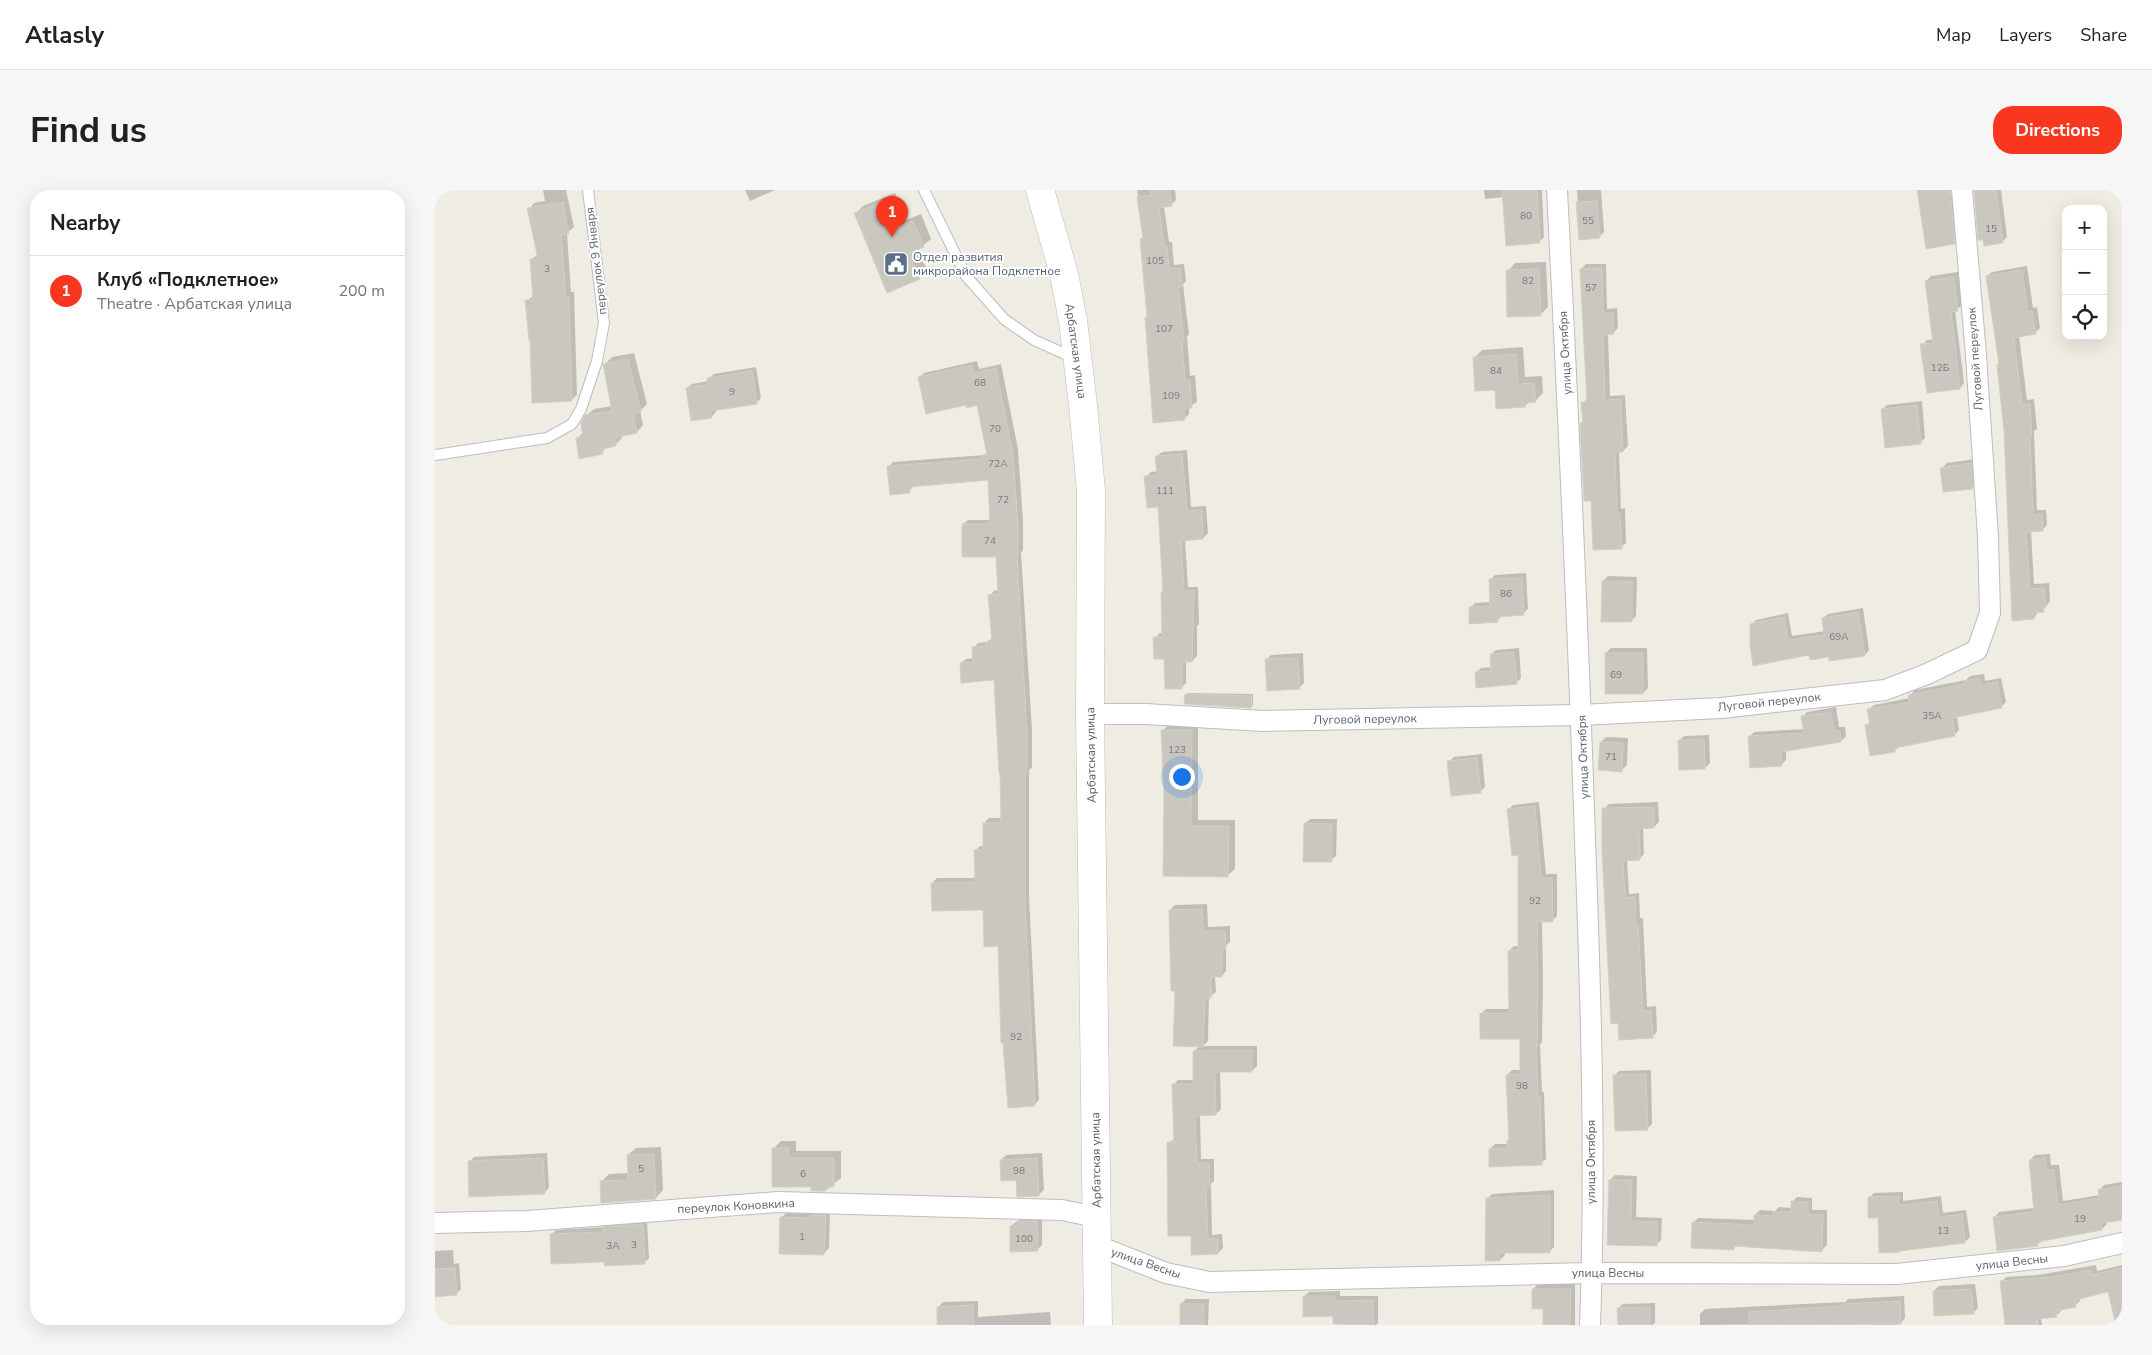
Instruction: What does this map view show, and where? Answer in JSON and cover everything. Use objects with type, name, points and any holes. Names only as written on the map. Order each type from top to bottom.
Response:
[{"type":"main road","name":"Арбатская улица","points":[[1040,190],[1064,274],[1078,360],[1091,491],[1091,714],[1098,1325]]},
{"type":"street","name":"улица Октября","points":[[1557,190],[1581,715],[1590,988],[1592,1272],[1590,1325]]},
{"type":"street","name":"Луговой переулок","points":[[1091,714],[1146,714],[1263,721],[1581,715],[1721,708],[1885,690],[1927,674],[1977,650],[1990,613],[1988,537],[1976,355],[1962,190]]},
{"type":"street","name":"переулок Коновкина","points":[[435,1223],[527,1221],[778,1202],[1061,1210],[1096,1217]]},
{"type":"street","name":"улица Весны","points":[[1098,1246],[1166,1273],[1209,1282],[1592,1272],[1897,1274],[2064,1256],[2122,1243]]},
{"type":"lane","name":"переулок 9 Января","points":[[435,455],[547,438],[572,424],[581,409],[597,361],[603,324],[588,190]]},
{"type":"lane","points":[[924,190],[966,276],[1004,319],[1034,340],[1078,360]]},
{"type":"building","points":[[1150,190],[1169,190],[1172,206],[1159,208],[1164,246],[1167,246],[1169,269],[1180,268],[1182,287],[1178,287],[1184,341],[1182,341],[1185,380],[1190,380],[1192,408],[1184,408],[1185,420],[1153,423],[1140,239],[1143,238],[1137,197],[1151,195]]},
{"type":"building","points":[[1502,190],[1537,190],[1540,243],[1506,246]]},
{"type":"building","points":[[1917,190],[1950,190],[1955,244],[1926,249]]},
{"type":"building","points":[[1974,190],[1996,190],[2003,243],[1984,246],[1983,240],[1978,240]]},
{"type":"building","points":[[887,200],[898,227],[913,221],[924,247],[909,254],[920,279],[887,293],[854,213]]},
{"type":"building","points":[[1597,201],[1600,238],[1579,240],[1576,202]]},
{"type":"building","points":[[563,202],[569,234],[561,235],[566,297],[569,297],[572,401],[532,403],[530,340],[525,300],[533,300],[530,259],[538,259],[527,208]]},
{"type":"building","points":[[1602,268],[1603,313],[1613,313],[1614,334],[1603,335],[1605,400],[1621,399],[1623,452],[1615,452],[1617,513],[1620,513],[1622,549],[1593,550],[1591,501],[1584,501],[1580,423],[1583,423],[1581,402],[1587,402],[1580,269]]},
{"type":"building","points":[[1539,269],[1541,316],[1507,317],[1506,270]]},
{"type":"building","points":[[2022,270],[2028,312],[2032,311],[2036,334],[2014,338],[2022,404],[2030,404],[2033,515],[2042,514],[2043,531],[2026,532],[2030,589],[2044,588],[2046,608],[2043,608],[2044,612],[2034,613],[2034,619],[2012,621],[2004,431],[1997,365],[1999,364],[1986,276]]},
{"type":"building","points":[[1954,277],[1958,311],[1951,312],[1960,389],[1927,393],[1920,344],[1933,343],[1925,281]]},
{"type":"building","points":[[1516,354],[1518,384],[1534,383],[1536,402],[1525,403],[1526,407],[1496,409],[1495,390],[1475,391],[1473,357]]},
{"type":"building","points":[[628,359],[641,412],[633,414],[637,433],[614,438],[616,446],[602,449],[603,454],[579,459],[576,438],[583,436],[581,423],[585,415],[612,411],[603,364]]},
{"type":"building","points":[[972,365],[974,373],[996,368],[1013,455],[1018,526],[1017,557],[1027,736],[1027,773],[1025,773],[1025,901],[1035,1106],[1008,1108],[1003,1043],[1001,1043],[998,946],[984,947],[983,910],[932,911],[931,883],[975,882],[974,850],[983,850],[983,823],[1001,822],[994,680],[961,683],[960,663],[973,662],[972,647],[986,646],[985,642],[992,642],[988,595],[998,594],[996,557],[962,557],[962,524],[990,524],[988,480],[909,487],[910,493],[890,495],[887,466],[982,459],[982,455],[987,455],[977,405],[967,408],[966,405],[926,414],[918,377]]},
{"type":"building","points":[[752,371],[757,404],[711,411],[712,418],[691,421],[686,388],[708,384],[707,378]]},
{"type":"building","points":[[1917,405],[1921,444],[1885,448],[1881,409]]},
{"type":"building","points":[[1182,454],[1187,511],[1202,510],[1203,539],[1181,541],[1184,591],[1194,591],[1192,662],[1182,662],[1182,689],[1165,689],[1164,659],[1154,659],[1153,637],[1162,637],[1161,592],[1163,592],[1158,507],[1147,508],[1144,476],[1157,475],[1155,456]]},
{"type":"building","points":[[1971,463],[1973,489],[1943,492],[1940,468]]},
{"type":"building","points":[[1522,578],[1524,615],[1498,617],[1498,622],[1469,624],[1469,607],[1490,606],[1489,579]]},
{"type":"building","points":[[1602,581],[1632,581],[1632,622],[1601,622]]},
{"type":"building","points":[[1858,612],[1865,656],[1829,661],[1829,657],[1810,660],[1809,655],[1753,666],[1750,624],[1784,617],[1788,640],[1824,635],[1822,618]]},
{"type":"building","points":[[1514,652],[1517,684],[1476,688],[1475,672],[1491,671],[1490,654]]},
{"type":"building","points":[[1605,653],[1643,653],[1643,694],[1605,694]]},
{"type":"building","points":[[1298,658],[1300,689],[1267,691],[1265,659]]},
{"type":"building","points":[[1979,678],[1981,685],[1997,682],[2002,708],[1952,718],[1955,736],[1895,748],[1895,752],[1870,756],[1865,725],[1870,724],[1867,709],[1910,702],[1908,695],[1965,684],[1964,681]]},
{"type":"building","points":[[1185,694],[1252,696],[1251,708],[1184,704]]},
{"type":"building","points":[[1831,712],[1834,731],[1840,731],[1841,742],[1781,752],[1782,766],[1750,768],[1748,736],[1804,733],[1801,716]]},
{"type":"building","points":[[1161,730],[1192,730],[1191,826],[1229,826],[1228,877],[1163,876],[1164,797]]},
{"type":"building","points":[[1704,739],[1705,769],[1679,770],[1678,740]]},
{"type":"building","points":[[1600,742],[1623,743],[1622,772],[1598,770]]},
{"type":"building","points":[[1477,758],[1481,793],[1451,796],[1447,761]]},
{"type":"building","points":[[1535,806],[1541,878],[1552,878],[1553,922],[1537,922],[1538,988],[1536,1049],[1538,1096],[1540,1096],[1542,1165],[1489,1167],[1489,1149],[1507,1148],[1507,1140],[1509,1140],[1506,1075],[1520,1074],[1520,1039],[1480,1039],[1480,1013],[1509,1013],[1508,951],[1518,950],[1518,855],[1512,856],[1507,809]]},
{"type":"building","points":[[1654,807],[1654,828],[1639,829],[1640,860],[1623,861],[1625,898],[1635,897],[1643,1011],[1651,1010],[1653,1038],[1619,1040],[1618,1023],[1611,1024],[1602,851],[1602,808]]},
{"type":"building","points":[[1304,823],[1332,824],[1332,862],[1303,862]]},
{"type":"building","points":[[1202,909],[1203,931],[1225,931],[1226,948],[1222,949],[1222,977],[1211,977],[1211,998],[1205,998],[1203,1047],[1173,1046],[1175,991],[1171,991],[1169,910]]},
{"type":"building","points":[[1252,1050],[1252,1072],[1215,1072],[1216,1115],[1195,1116],[1197,1163],[1209,1163],[1210,1187],[1206,1187],[1208,1239],[1218,1239],[1218,1254],[1191,1255],[1191,1236],[1168,1236],[1167,1142],[1174,1142],[1172,1084],[1193,1084],[1193,1051]]},
{"type":"building","points":[[1646,1074],[1648,1130],[1615,1131],[1613,1075]]},
{"type":"building","points":[[772,1148],[789,1148],[789,1158],[834,1158],[834,1187],[826,1187],[826,1191],[811,1191],[811,1187],[772,1187]]},
{"type":"building","points":[[654,1154],[656,1199],[601,1203],[600,1181],[628,1180],[627,1155]]},
{"type":"building","points":[[543,1158],[545,1194],[469,1197],[468,1161]]},
{"type":"building","points":[[1037,1158],[1039,1196],[1017,1197],[1016,1180],[1001,1181],[1000,1160]]},
{"type":"building","points":[[2045,1158],[2047,1170],[2054,1169],[2058,1205],[2099,1198],[2098,1190],[2122,1186],[2122,1220],[2101,1223],[2102,1230],[2037,1242],[2038,1246],[1997,1251],[1993,1217],[2034,1212],[2029,1160]]},
{"type":"building","points":[[1609,1180],[1632,1180],[1631,1221],[1657,1222],[1657,1246],[1607,1245]]},
{"type":"building","points":[[1550,1195],[1550,1253],[1500,1253],[1500,1261],[1485,1261],[1486,1198]]},
{"type":"building","points":[[1899,1196],[1899,1205],[1937,1201],[1939,1217],[1962,1214],[1965,1243],[1879,1253],[1878,1218],[1868,1218],[1868,1197]]},
{"type":"building","points":[[1791,1201],[1808,1202],[1808,1214],[1823,1215],[1822,1252],[1734,1246],[1734,1250],[1691,1248],[1692,1222],[1754,1225],[1754,1215],[1773,1216],[1773,1212],[1791,1212]]},
{"type":"building","points":[[810,1215],[826,1215],[824,1255],[779,1254],[780,1217],[810,1218]]},
{"type":"building","points":[[1018,1221],[1037,1221],[1038,1251],[1010,1252],[1010,1226],[1018,1225]]},
{"type":"building","points":[[643,1224],[645,1264],[605,1266],[604,1262],[551,1264],[550,1234],[603,1232],[602,1227]]},
{"type":"building","points":[[455,1268],[457,1295],[435,1297],[435,1269]]},
{"type":"building","points":[[2122,1268],[2122,1325],[2116,1325],[2108,1292],[2075,1300],[2076,1307],[2056,1311],[2057,1317],[2037,1319],[2037,1325],[2005,1325],[2000,1281],[2051,1277],[2091,1270],[2092,1275]]},
{"type":"building","points":[[1532,1289],[1571,1289],[1570,1325],[1543,1325],[1543,1309],[1532,1309]]},
{"type":"building","points":[[1971,1289],[1974,1314],[1934,1316],[1933,1291]]},
{"type":"building","points":[[1303,1296],[1336,1296],[1335,1301],[1373,1300],[1374,1325],[1333,1324],[1333,1316],[1303,1317]]},
{"type":"building","points":[[1900,1301],[1901,1324],[1749,1325],[1749,1312]]},
{"type":"building","points":[[1180,1304],[1204,1304],[1204,1325],[1180,1325]]},
{"type":"building","points":[[973,1305],[974,1325],[937,1325],[937,1307]]},
{"type":"building","points":[[1650,1307],[1650,1325],[1618,1325],[1617,1308]]},
{"type":"place","name":"Клуб «Подклетное»","points":[[892,237]]},
{"type":"place","name":"Отдел развития микрорайона Подклетное","points":[[896,264]]}]
